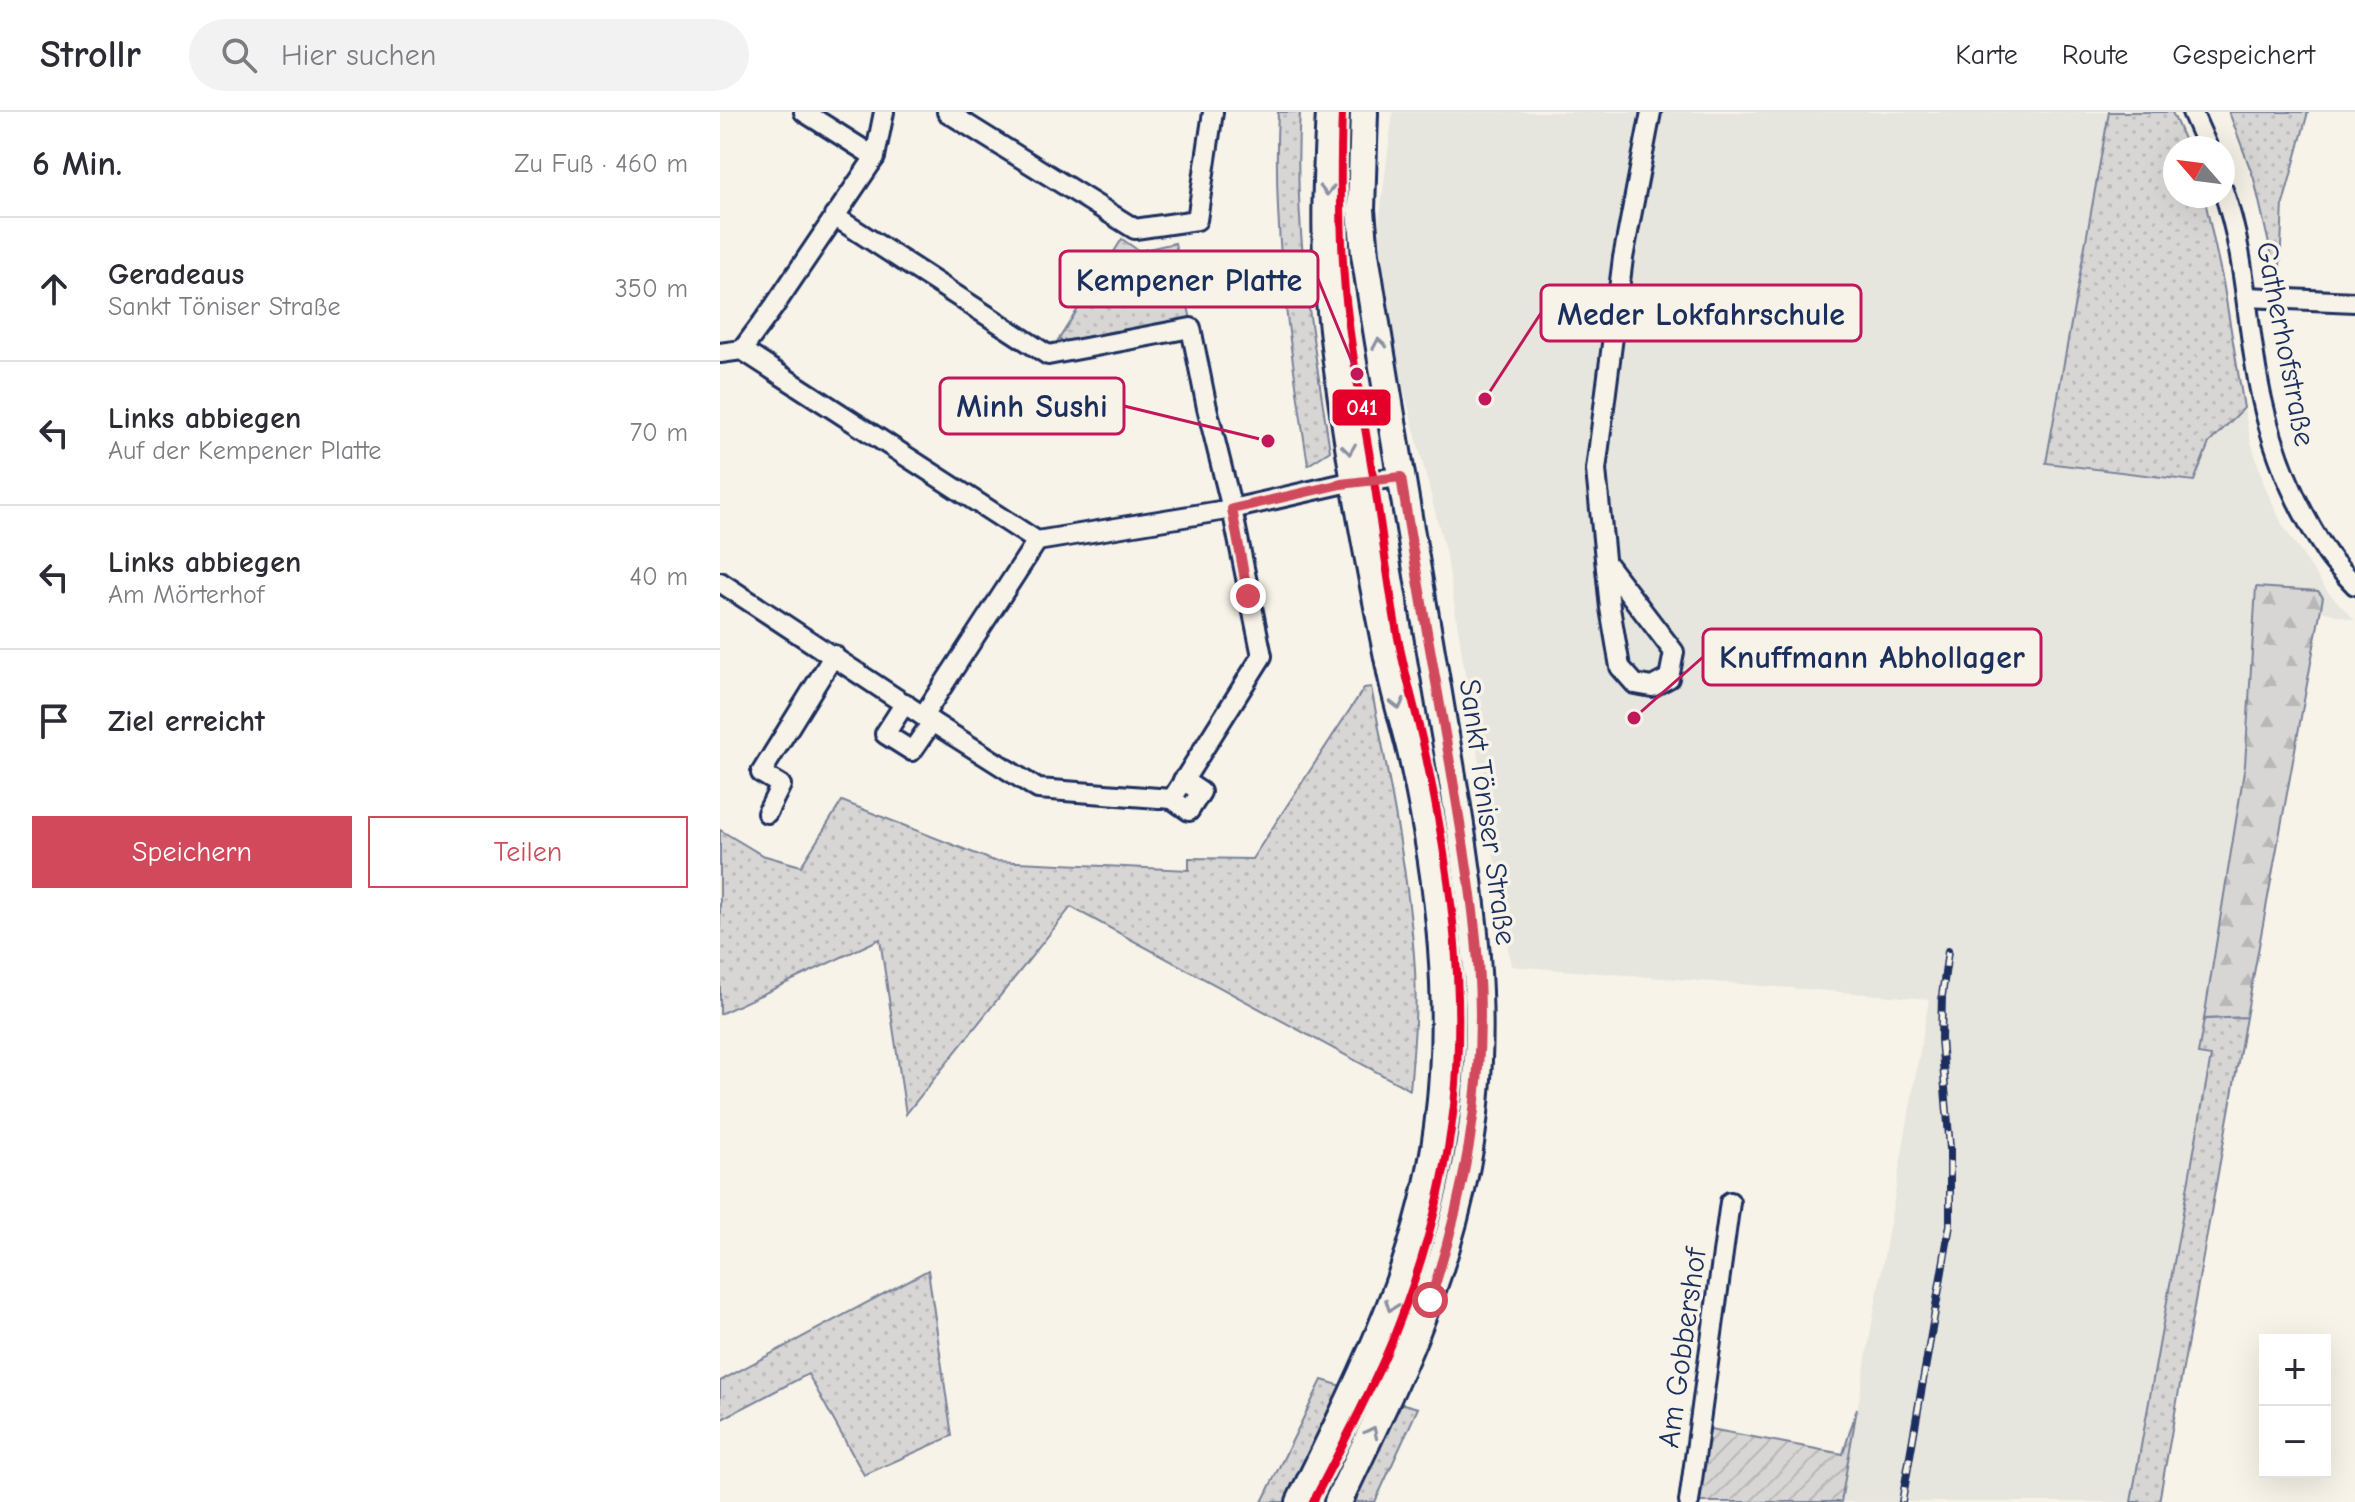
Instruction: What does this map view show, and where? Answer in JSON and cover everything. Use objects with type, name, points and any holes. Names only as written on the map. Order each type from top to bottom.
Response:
[{"type":"main road","name":"Sankt Töniser Straße","points":[[1300,1502],[1368,1362],[1409,1258],[1426,1195],[1444,1078],[1445,992],[1441,923],[1414,763],[1395,694],[1355,483],[1329,290],[1327,161],[1330,112]]},
{"type":"main road","name":"Sankt Töniser Straße","points":[[1338,1502],[1413,1344],[1445,1254],[1467,1163],[1479,1055],[1479,976],[1467,864],[1365,254],[1361,210],[1364,112]]},
{"type":"street","points":[[804,112],[875,157]]},
{"type":"street","points":[[742,350],[875,157],[884,112]]},
{"type":"street","points":[[947,112],[1135,229],[1197,220],[1213,112]]},
{"type":"street","points":[[1606,563],[1674,652],[1669,678],[1652,687],[1635,684],[1620,667],[1610,608],[1596,470],[1623,258],[1651,112]]},
{"type":"street","points":[[2192,112],[2203,136]]},
{"type":"street","name":"Gatherhofstraße","points":[[2230,208],[2261,394],[2278,459],[2328,555],[2355,585]]},
{"type":"street","points":[[720,582],[1038,789],[1172,799],[1262,656],[1191,328],[1048,355],[834,216]]},
{"type":"street","points":[[2247,297],[2355,302]]},
{"type":"street","points":[[720,353],[742,350],[1037,541],[1232,509],[1341,484],[1401,477]]},
{"type":"street","points":[[905,703],[885,734],[912,751],[928,719],[1037,541]]},
{"type":"street","points":[[767,813],[781,785],[761,773],[834,655]]},
{"type":"street","name":"Am Gobbershof","points":[[1689,1502],[1730,1202]]},
{"type":"shaded area","points":[[1393,112],[2109,112],[2046,462],[2193,481],[2209,443],[2244,408],[2265,487],[2283,526],[2327,591],[2355,620],[2321,611],[2323,597],[2318,591],[2256,588],[2245,765],[2198,1053],[2211,1056],[2131,1502],[1841,1502],[1929,999],[1511,966],[1447,558],[1400,374],[1378,231]]},
{"type":"green space","points":[[1278,112],[1300,112],[1301,240],[1330,451],[1308,465],[1280,245]]},
{"type":"green space","points":[[2109,112],[2172,112],[2183,136],[2163,136],[2163,208],[2207,208],[2223,282],[2244,408],[2209,443],[2194,481],[2046,463]]},
{"type":"green space","points":[[2229,112],[2308,112],[2283,204],[2280,267],[2274,266],[2254,179]]},
{"type":"green space","points":[[1122,239],[1139,251],[1175,243],[1191,320],[1117,336],[1115,331],[1071,341],[1071,346],[1054,347]]},
{"type":"green space","points":[[2256,587],[2318,591],[2323,597],[2246,1017],[2204,1019],[2245,765]]},
{"type":"green space","points":[[1371,687],[1411,921],[1416,1006],[1410,1090],[1071,907],[906,1114],[880,939],[720,1014],[720,830],[762,855],[801,866],[842,801],[994,861],[1189,870],[1189,858],[1252,859],[1364,688]]},
{"type":"green space","points":[[2246,1017],[2159,1502],[2131,1502],[2211,1056],[2198,1054],[2204,1019]]},
{"type":"green space","points":[[928,1270],[952,1436],[864,1475],[808,1374],[720,1420],[720,1381]]},
{"type":"green space","points":[[1322,1380],[1345,1387],[1290,1502],[1262,1502]]},
{"type":"green space","points":[[1396,1402],[1418,1408],[1375,1502],[1349,1502]]},
{"type":"green space","points":[[1857,1408],[1841,1502],[1695,1502],[1705,1428],[1843,1454]]},
{"type":"railway","points":[[1902,1502],[1950,1225],[1950,1149],[1941,1039],[1942,996],[1948,951]]},
{"type":"transit line","name":"041","points":[[1313,1502],[1392,1341],[1431,1226],[1445,1166],[1454,1106],[1458,1015],[1453,923],[1441,832],[1394,618],[1348,314],[1341,224],[1342,112]]},
{"type":"place","name":"Kempener Platte","points":[[1357,374]]},
{"type":"place","name":"Meder Lokfahrschule","points":[[1485,399]]},
{"type":"place","name":"Minh Sushi","points":[[1268,441]]},
{"type":"place","name":"Knuffmann Abhollager","points":[[1634,718]]},
{"type":"route","points":[[1248,596],[1232,509],[1341,484],[1401,477],[1467,864],[1479,976],[1479,1055],[1467,1163],[1458,1209],[1430,1300]]}]
